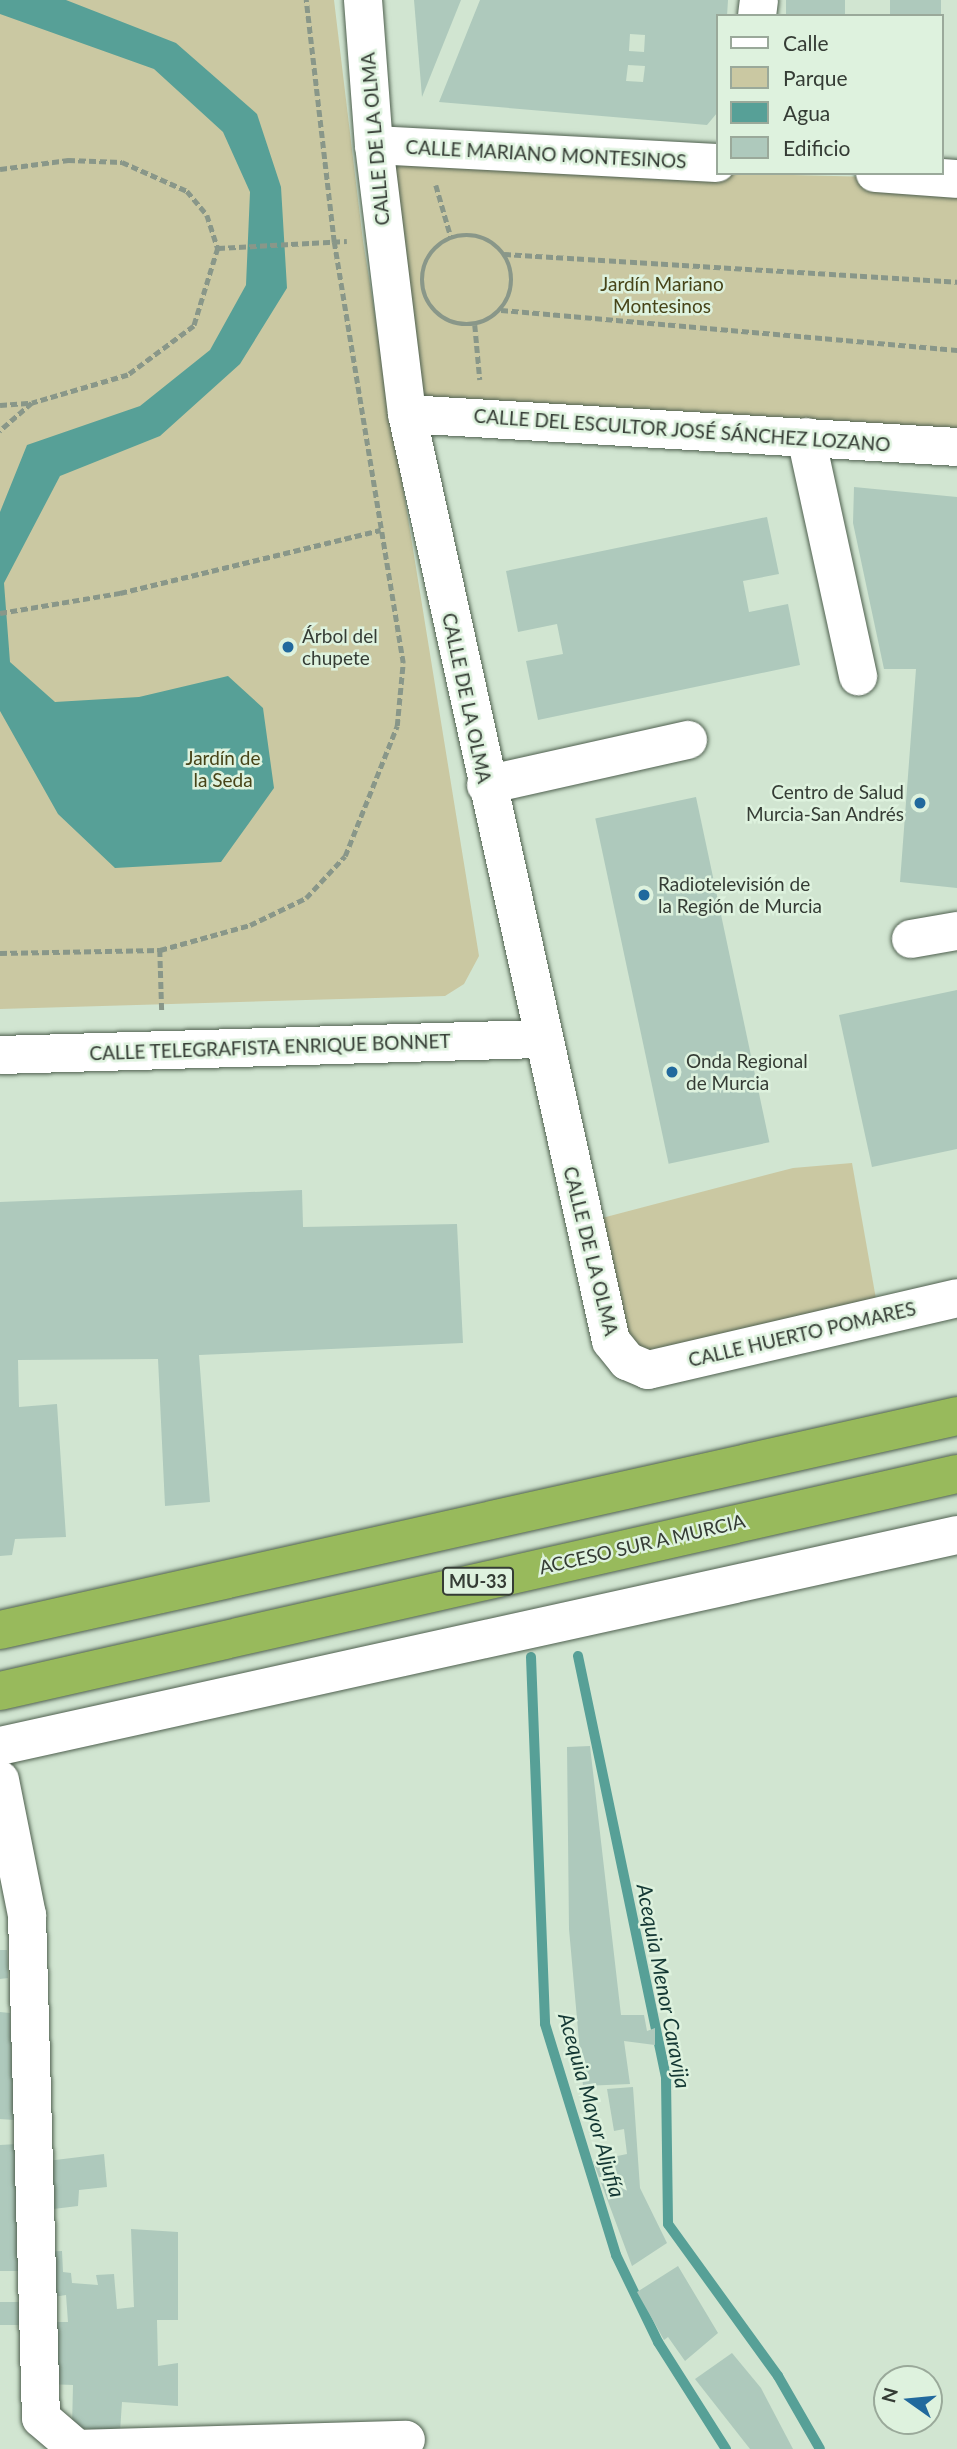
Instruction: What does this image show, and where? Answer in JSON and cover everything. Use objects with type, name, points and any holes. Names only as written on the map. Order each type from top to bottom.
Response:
[{"type":"highway","points":[[0,1630],[957,1416]]},
{"type":"highway","name":"ACCESO SUR A MURCIA","points":[[0,1691],[957,1474]]},
{"type":"street","name":"CALLE DE LA OLMA","points":[[363,0],[374,145],[407,414],[540,1039],[611,1341],[627,1360],[648,1370]]},
{"type":"street","name":"CALLE MARIANO MONTESINOS","points":[[374,145],[716,163]]},
{"type":"street","points":[[908,175],[957,178]]},
{"type":"street","name":"CALLE DEL ESCULTOR JOSÉ SÁNCHEZ LOZANO","points":[[407,414],[957,447]]},
{"type":"street","points":[[806,438],[858,676]]},
{"type":"street","points":[[486,785],[688,740]]},
{"type":"street","points":[[911,939],[957,931]]},
{"type":"street","name":"CALLE TELEGRAFISTA ENRIQUE BONNET","points":[[0,1055],[540,1039]]},
{"type":"street","name":"CALLE HUERTO POMARES","points":[[648,1370],[957,1298]]},
{"type":"street","points":[[0,1746],[957,1535]]},
{"type":"street","points":[[0,1780],[27,1914],[41,2418],[75,2449],[406,2440]]},
{"type":"path","points":[[0,953],[160,950],[250,925],[306,898],[345,856],[397,726],[403,663],[334,242],[306,0]]},
{"type":"path","points":[[425,148],[452,237]]},
{"type":"path","points":[[0,169],[68,160],[122,162],[187,191],[206,215],[218,248],[194,326],[128,375],[32,403],[0,405]]},
{"type":"path","points":[[957,282],[504,254],[481,237],[452,237],[428,256],[422,270],[426,299],[446,321],[475,325],[501,310],[957,350]]},
{"type":"path","points":[[218,248],[334,242]]},
{"type":"path","points":[[501,310],[512,283],[504,254]]},
{"type":"path","points":[[475,325],[483,417]]},
{"type":"path","points":[[0,430],[32,403]]},
{"type":"path","points":[[0,613],[35,605],[120,593],[381,530]]},
{"type":"path","points":[[160,950],[164,1051]]},
{"type":"green space","name":"Jardín de la Seda","points":[[0,0],[334,0],[363,241],[479,956],[464,984],[445,996],[0,1009]]},
{"type":"green space","name":"Jardín Mariano Montesinos","points":[[374,145],[716,175],[957,179],[957,447],[407,414]]},
{"type":"green space","points":[[852,1163],[879,1316],[627,1361],[583,1223],[793,1168]]},
{"type":"water","points":[[0,0],[66,0],[176,43],[257,114],[281,187],[287,288],[240,364],[160,436],[60,476],[4,583],[10,662],[55,702],[139,697],[228,676],[263,708],[274,788],[221,862],[115,868],[58,814],[0,711],[0,512],[27,445],[140,406],[210,350],[246,285],[250,192],[223,132],[154,69],[0,14]]},
{"type":"building","points":[[414,0],[461,0],[422,97]]},
{"type":"building","points":[[480,0],[728,0],[727,14],[716,14],[716,114],[707,125],[439,102]],"holes":[[[630,34],[645,35],[644,52],[629,51]],[[628,65],[645,66],[643,82],[626,81]]]},
{"type":"building","points":[[786,0],[845,0],[845,14],[786,14]]},
{"type":"building","points":[[890,0],[941,0],[941,14],[890,14]]},
{"type":"building","points":[[854,487],[957,497],[957,888],[900,882],[916,669],[884,669],[853,523]]},
{"type":"building","points":[[767,517],[779,574],[743,581],[749,612],[788,604],[800,665],[538,720],[526,661],[563,654],[557,624],[518,632],[506,571]]},
{"type":"building","points":[[696,797],[769,1142],[669,1164],[595,818]]},
{"type":"building","points":[[957,990],[957,1149],[872,1167],[839,1015]]},
{"type":"building","points":[[302,1190],[303,1227],[457,1224],[463,1343],[199,1355],[210,1502],[165,1506],[158,1359],[18,1360],[19,1407],[57,1404],[66,1537],[15,1539],[12,1555],[0,1556],[0,1202]]},
{"type":"building","points":[[590,1746],[621,2015],[644,2015],[647,2031],[655,2028],[655,2045],[624,2041],[630,2084],[583,2086],[569,1929],[567,1747]]},
{"type":"building","points":[[0,1950],[7,1950],[8,1978],[0,1979]]},
{"type":"building","points":[[0,2012],[10,2013],[14,2120],[0,2119]]},
{"type":"building","points":[[633,2087],[640,2188],[667,2243],[632,2266],[593,2161],[627,2154],[624,2129],[614,2131],[607,2089]]},
{"type":"building","points":[[17,2144],[21,2271],[0,2271],[0,2145]]},
{"type":"building","points":[[104,2154],[107,2187],[79,2190],[78,2206],[45,2210],[39,2162]]},
{"type":"building","points":[[131,2229],[178,2232],[178,2320],[157,2320],[158,2366],[178,2363],[178,2406],[122,2402],[120,2432],[72,2427],[73,2385],[46,2384],[45,2322],[68,2322],[66,2295],[53,2297],[40,2252],[62,2251],[63,2272],[71,2273],[72,2283],[98,2285],[96,2275],[114,2274],[117,2309],[134,2307]]},
{"type":"building","points":[[678,2266],[718,2333],[685,2361],[668,2337],[664,2340],[637,2292]]},
{"type":"building","points":[[0,2302],[21,2302],[21,2325],[0,2325]]},
{"type":"building","points":[[732,2353],[761,2388],[793,2449],[750,2449],[695,2379]]},
{"type":"waterway","name":"Acequia Menor Caravija","points":[[578,1656],[666,2079],[668,2224],[778,2376],[820,2449]]},
{"type":"waterway","name":"Acequia Mayor Aljufía","points":[[531,1657],[545,2024],[616,2255],[658,2342],[726,2449]]},
{"type":"place","name":"Árbol del chupete","points":[[288,647]]},
{"type":"place","name":"Centro de Salud Murcia-San Andrés","points":[[920,803]]},
{"type":"place","name":"Radiotelevisión de la Región de Murcia","points":[[644,895]]},
{"type":"place","name":"Onda Regional de Murcia","points":[[672,1072]]}]
